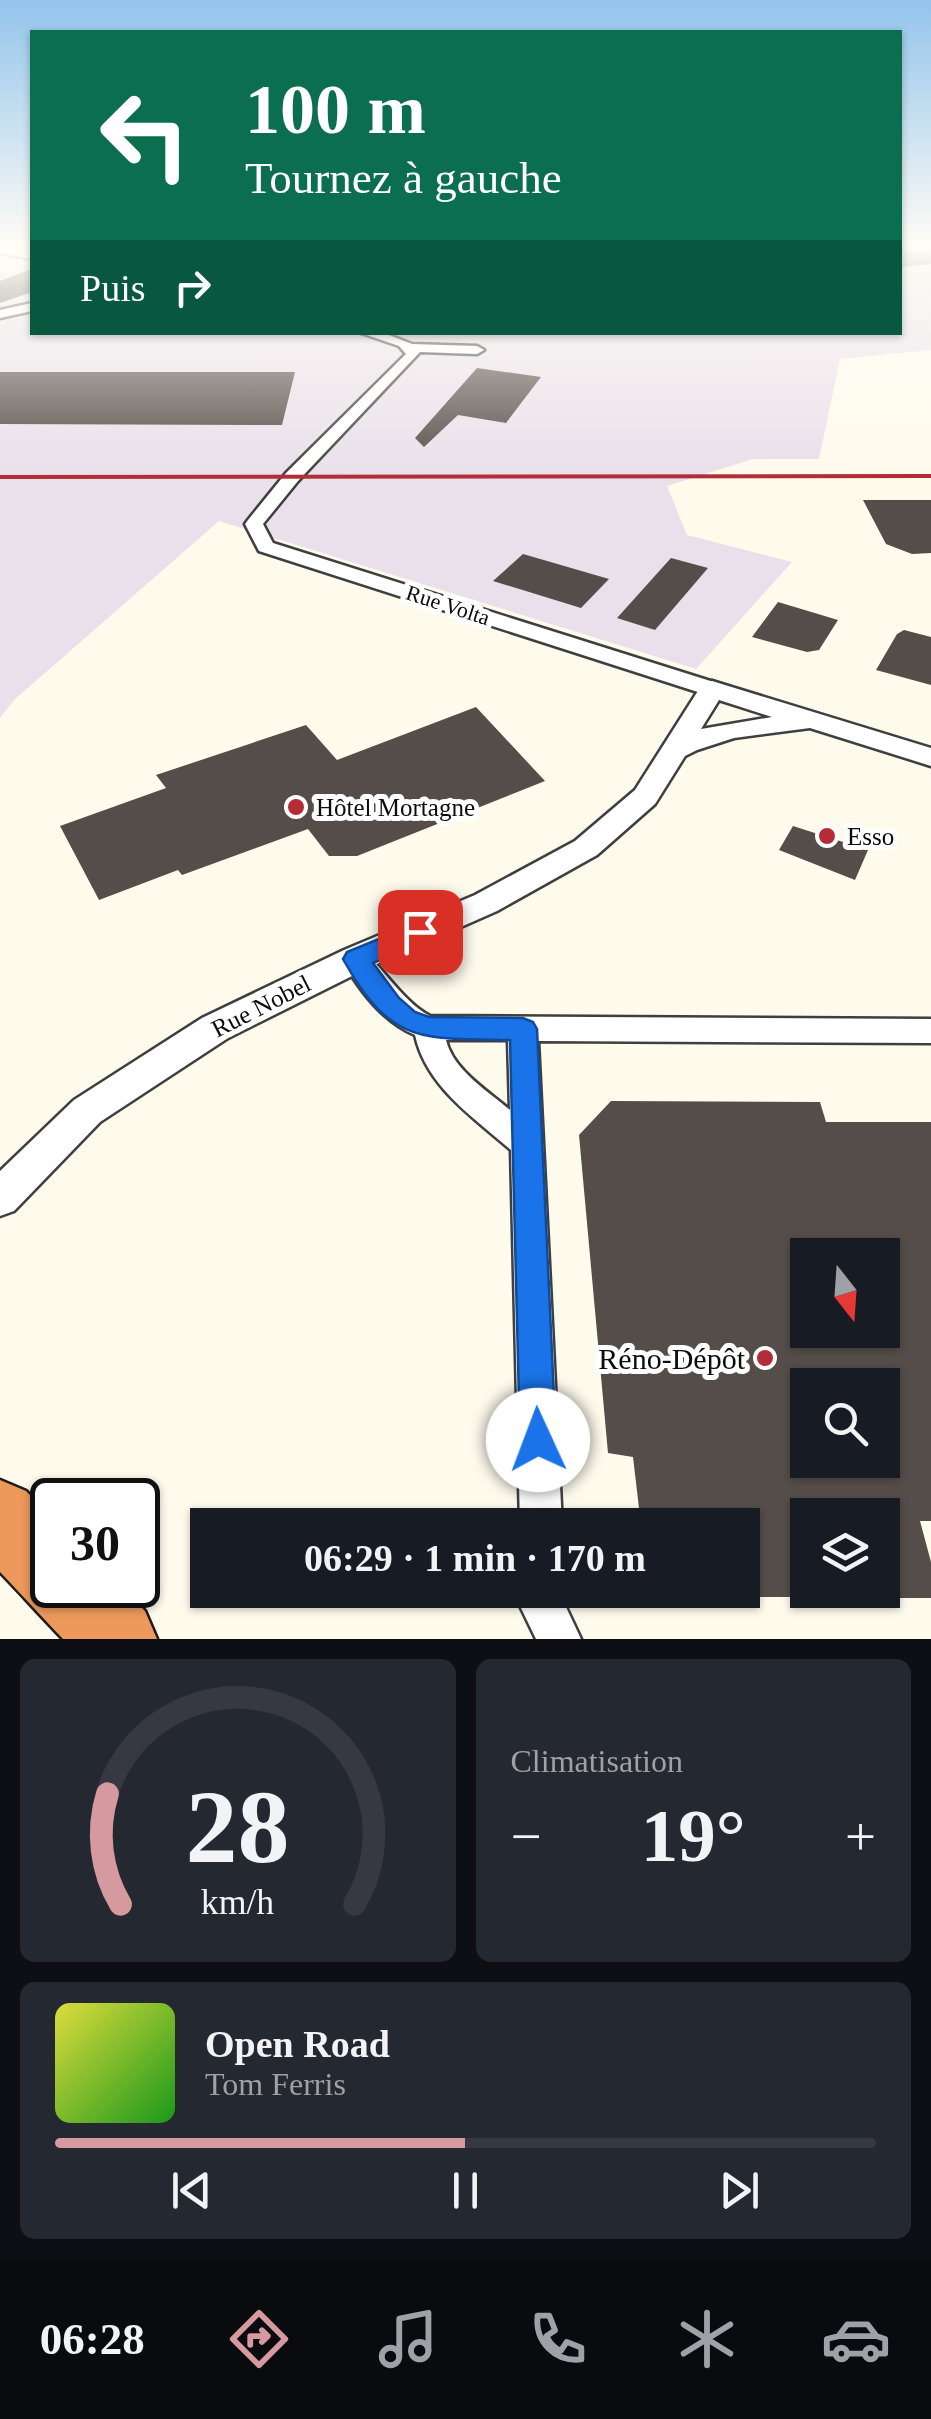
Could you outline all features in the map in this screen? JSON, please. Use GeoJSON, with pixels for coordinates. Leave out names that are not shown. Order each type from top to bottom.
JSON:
{"type":"FeatureCollection","features":[{"type":"Feature","properties":{"kind":"highway"},"geometry":{"type":"LineString","coordinates":[[0,1516],[30,1548]]}},
{"type":"Feature","properties":{"kind":"highway"},"geometry":{"type":"LineString","coordinates":[[87,1608],[117,1639]]}},
{"type":"Feature","properties":{"kind":"street"},"geometry":{"type":"LineString","coordinates":[[373,335],[411,348],[477,350]]}},
{"type":"Feature","properties":{"kind":"street","name":"Rue Volta"},"geometry":{"type":"LineString","coordinates":[[411,348],[410,360],[292,477],[254,524],[266,547],[931,757]]}},
{"type":"Feature","properties":{"kind":"street","name":"Rue Nobel"},"geometry":{"type":"LineString","coordinates":[[0,1198],[87,1111],[244,1010],[486,903],[586,848],[644,797],[712,689]]}},
{"type":"Feature","properties":{"kind":"street"},"geometry":{"type":"LineString","coordinates":[[672,752],[694,739],[728,730],[826,723]]}},
{"type":"Feature","properties":{"kind":"street"},"geometry":{"type":"LineString","coordinates":[[356,959],[390,1006],[406,1020],[428,1028],[931,1031]]}},
{"type":"Feature","properties":{"kind":"street"},"geometry":{"type":"LineString","coordinates":[[428,1028],[434,1058],[525,1142]]}},
{"type":"Feature","properties":{"kind":"street"},"geometry":{"type":"LineString","coordinates":[[523,1029],[540,1508]]}},
{"type":"Feature","properties":{"kind":"street"},"geometry":{"type":"LineString","coordinates":[[543,1608],[559,1639]]}},
{"type":"Feature","properties":{"kind":"shaded area"},"geometry":{"type":"Polygon","coordinates":[[[0,322],[30,322],[30,335],[902,335],[902,322],[931,322],[931,350],[840,359],[819,459],[753,459],[667,486],[687,535],[792,562],[696,669],[219,521],[14,700],[0,718],[0,322]]]}},
{"type":"Feature","properties":{"kind":"building"},"geometry":{"type":"Polygon","coordinates":[[[477,368],[541,377],[506,423],[458,415],[424,447],[415,438],[477,368]]]}},
{"type":"Feature","properties":{"kind":"building"},"geometry":{"type":"Polygon","coordinates":[[[0,372],[295,372],[282,425],[0,424],[0,372]]]}},
{"type":"Feature","properties":{"kind":"building"},"geometry":{"type":"Polygon","coordinates":[[[863,500],[931,500],[931,553],[912,554],[886,544],[863,500]]]}},
{"type":"Feature","properties":{"kind":"building"},"geometry":{"type":"Polygon","coordinates":[[[523,554],[609,579],[581,608],[493,581],[523,554]]]}},
{"type":"Feature","properties":{"kind":"building"},"geometry":{"type":"Polygon","coordinates":[[[671,558],[708,568],[655,630],[617,618],[671,558]]]}},
{"type":"Feature","properties":{"kind":"building"},"geometry":{"type":"Polygon","coordinates":[[[778,602],[838,620],[819,650],[807,652],[752,637],[778,602]]]}},
{"type":"Feature","properties":{"kind":"building"},"geometry":{"type":"Polygon","coordinates":[[[904,630],[931,637],[931,685],[876,670],[897,634],[904,630]]]}},
{"type":"Feature","properties":{"kind":"building","name":"Hôtel Mortagne"},"geometry":{"type":"Polygon","coordinates":[[[476,707],[545,781],[357,856],[329,856],[308,829],[182,875],[178,870],[99,900],[60,826],[166,788],[156,775],[306,725],[337,760],[476,707]]]}},
{"type":"Feature","properties":{"kind":"building"},"geometry":{"type":"Polygon","coordinates":[[[793,826],[868,850],[855,880],[779,850],[793,826]]]}},
{"type":"Feature","properties":{"kind":"building","name":"Réno-Dépôt"},"geometry":{"type":"Polygon","coordinates":[[[611,1101],[820,1102],[826,1122],[931,1122],[931,1521],[920,1521],[931,1562],[931,1598],[900,1598],[900,1498],[790,1498],[790,1597],[760,1597],[760,1508],[639,1508],[633,1457],[608,1453],[579,1135],[611,1101]]]}},
{"type":"Feature","properties":{"kind":"railway"},"geometry":{"type":"LineString","coordinates":[[0,477],[931,476]]}},
{"type":"Feature","properties":{"kind":"place","name":"Hôtel Mortagne"},"geometry":{"type":"Point","coordinates":[296,807]}},
{"type":"Feature","properties":{"kind":"place","name":"Esso"},"geometry":{"type":"Point","coordinates":[827,836]}},
{"type":"Feature","properties":{"kind":"place","name":"Réno-Dépôt"},"geometry":{"type":"Point","coordinates":[765,1358]}},
{"type":"Feature","properties":{"kind":"route"},"geometry":{"type":"LineString","coordinates":[[420,932],[356,959],[390,1006],[406,1020],[428,1028],[523,1029],[538,1440]]}}]}
